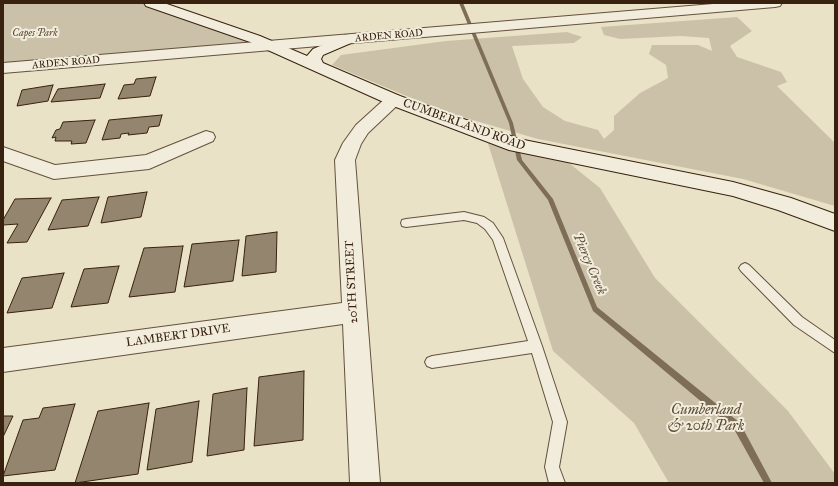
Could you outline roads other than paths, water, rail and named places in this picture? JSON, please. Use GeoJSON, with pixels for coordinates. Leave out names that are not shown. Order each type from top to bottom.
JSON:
{"type":"FeatureCollection","features":[{"type":"Feature","properties":{"kind":"street","name":"CUMBERLAND ROAD"},"geometry":{"type":"LineString","coordinates":[[151,3],[225,28],[394,100],[516,145],[733,189],[784,204],[835,223]]}},
{"type":"Feature","properties":{"kind":"street","name":"ARDEN ROAD"},"geometry":{"type":"LineString","coordinates":[[3,68],[346,40],[685,7],[774,3]]}},
{"type":"Feature","properties":{"kind":"street"},"geometry":{"type":"LineString","coordinates":[[316,66],[313,59],[318,52],[346,40]]}},
{"type":"Feature","properties":{"kind":"street","name":"20TH STREET"},"geometry":{"type":"LineString","coordinates":[[366,483],[354,312],[346,160],[352,143],[362,129],[394,100]]}},
{"type":"Feature","properties":{"kind":"street"},"geometry":{"type":"LineString","coordinates":[[3,154],[54,172],[148,162],[206,137]]}},
{"type":"Feature","properties":{"kind":"street","name":"LAMBERT DRIVE"},"geometry":{"type":"LineString","coordinates":[[3,360],[354,312]]}},
{"type":"Feature","properties":{"kind":"lane"},"geometry":{"type":"LineString","coordinates":[[406,223],[464,216],[480,220],[489,226],[498,238],[536,346],[560,422],[552,467],[557,483]]}},
{"type":"Feature","properties":{"kind":"lane"},"geometry":{"type":"LineString","coordinates":[[745,268],[798,321],[835,347]]}},
{"type":"Feature","properties":{"kind":"lane"},"geometry":{"type":"LineString","coordinates":[[432,362],[536,346]]}},
{"type":"Feature","properties":{"kind":"waterway","name":"Piercy Creek"},"geometry":{"type":"LineString","coordinates":[[461,3],[511,123],[520,160],[550,199],[595,309],[737,426],[768,483]]}},
{"type":"Feature","properties":{"kind":"park label","name":"Capes Park"},"geometry":{"type":"Point","coordinates":[35,34]}},
{"type":"Feature","properties":{"kind":"park label","name":"Cumberland & 20th Park"},"geometry":{"type":"Point","coordinates":[706,420]}}]}
